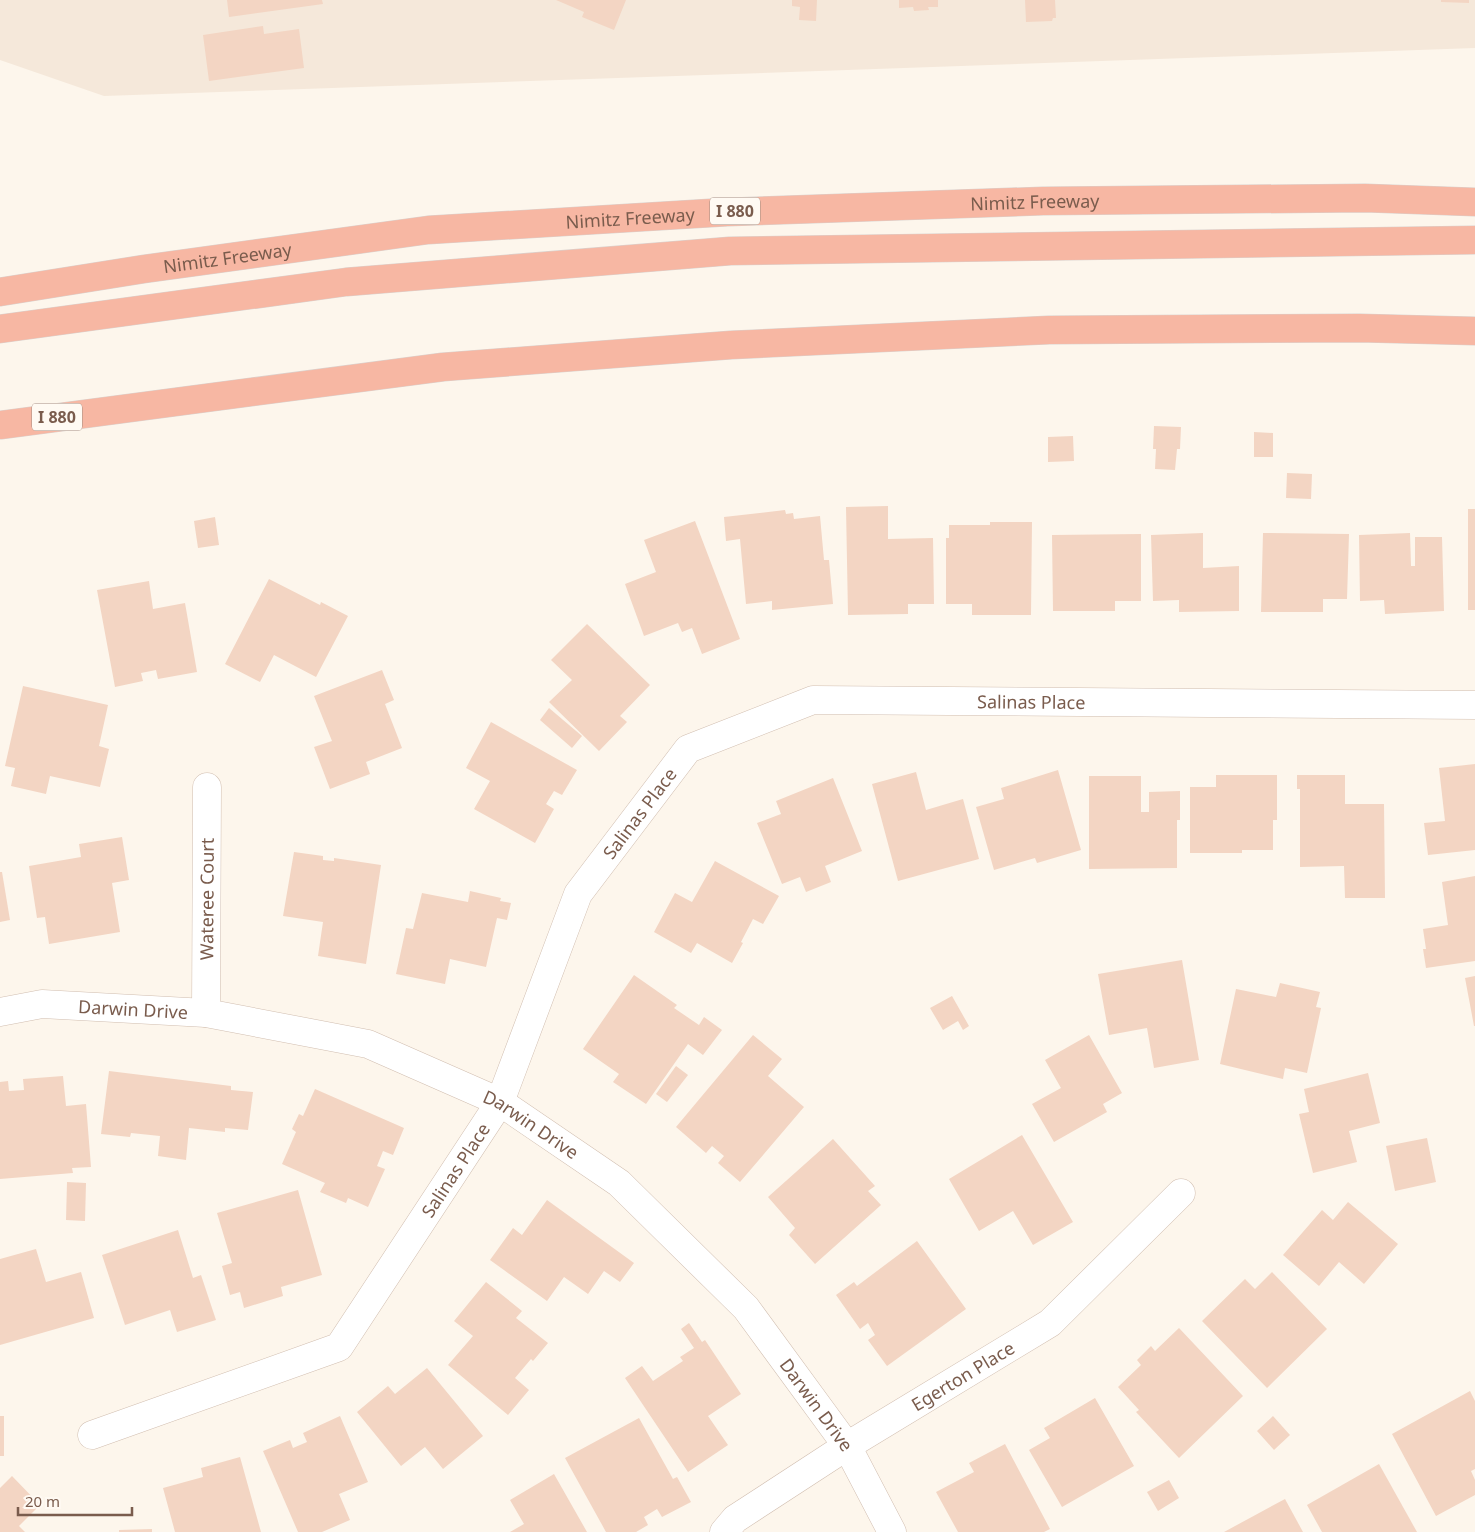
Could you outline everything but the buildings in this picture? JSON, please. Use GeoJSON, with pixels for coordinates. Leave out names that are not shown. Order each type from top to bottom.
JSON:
{"type":"FeatureCollection","features":[{"type":"Feature","properties":{"kind":"highway","name":"Nimitz Freeway"},"geometry":{"type":"LineString","coordinates":[[0,292],[144,269],[428,230],[727,212],[1043,201],[1365,198],[1475,202]]}},
{"type":"Feature","properties":{"kind":"highway"},"geometry":{"type":"LineString","coordinates":[[0,329],[346,282],[730,251],[1475,240]]}},
{"type":"Feature","properties":{"kind":"highway","name":"I 880"},"geometry":{"type":"LineString","coordinates":[[0,425],[443,367],[731,345],[1050,330],[1359,328],[1475,331]]}},
{"type":"Feature","properties":{"kind":"street","name":"Salinas Place"},"geometry":{"type":"LineString","coordinates":[[92,1435],[339,1347],[500,1102],[578,894],[688,749],[813,700],[1475,705]]}},
{"type":"Feature","properties":{"kind":"street","name":"Wateree Court"},"geometry":{"type":"LineString","coordinates":[[206,1013],[208,787]]}},
{"type":"Feature","properties":{"kind":"street","name":"Darwin Drive"},"geometry":{"type":"LineString","coordinates":[[0,1012],[42,1004],[206,1013],[368,1044],[500,1102],[620,1184],[746,1308],[847,1446],[892,1532]]}},
{"type":"Feature","properties":{"kind":"street","name":"Egerton Place"},"geometry":{"type":"LineString","coordinates":[[724,1532],[735,1519],[847,1446],[1050,1323],[1181,1193]]}},
{"type":"Feature","properties":{"kind":"shaded area"},"geometry":{"type":"Polygon","coordinates":[[[0,0],[1475,0],[1475,48],[104,96],[0,60],[0,0]]]}}]}
